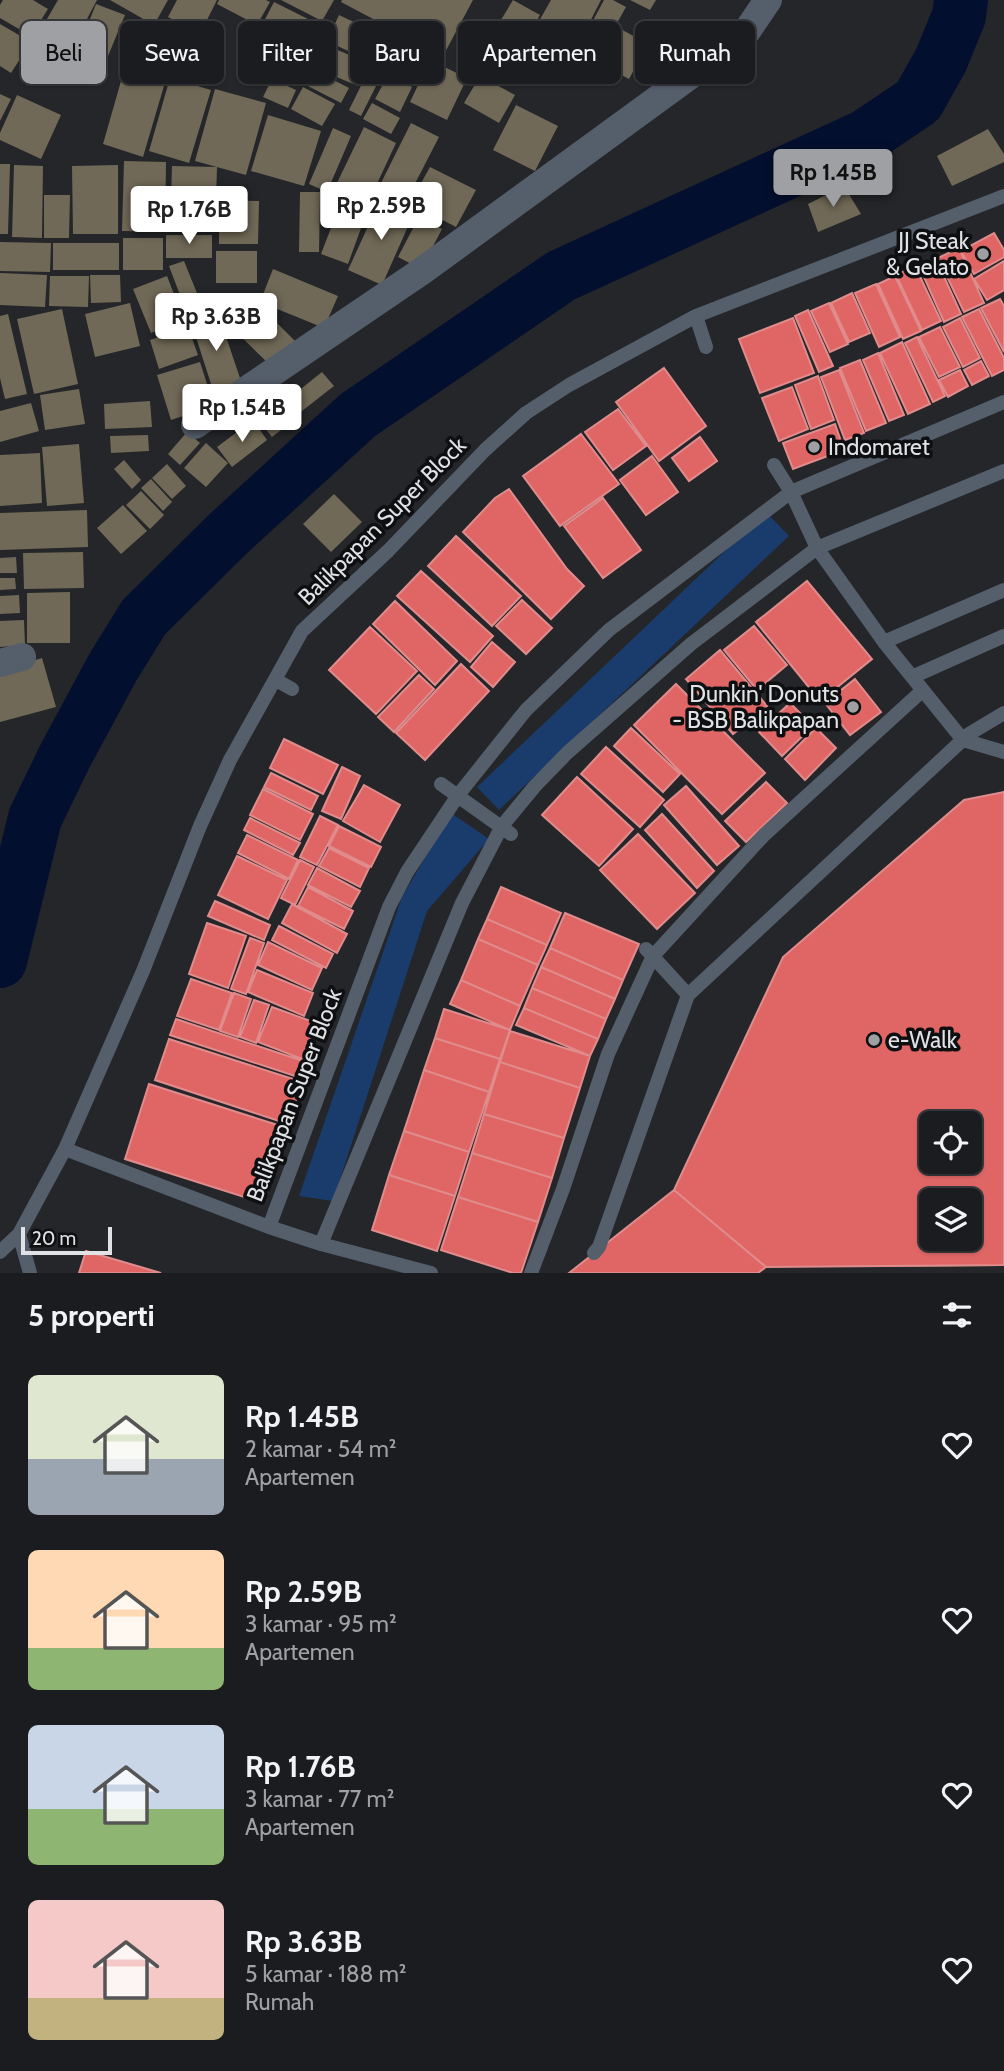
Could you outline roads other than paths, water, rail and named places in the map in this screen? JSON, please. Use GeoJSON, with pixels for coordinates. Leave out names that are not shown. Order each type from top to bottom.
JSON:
{"type":"FeatureCollection","features":[{"type":"Feature","properties":{"kind":"street"},"geometry":{"type":"LineString","coordinates":[[195,425],[422,271],[729,47],[747,31],[768,0]]}},
{"type":"Feature","properties":{"kind":"lane","name":"Balikpapan Super Block"},"geometry":{"type":"LineString","coordinates":[[0,1252],[19,1234],[65,1149],[143,971],[200,826],[230,760],[302,631],[388,551],[485,450],[526,413],[612,360],[696,316],[1004,196]]}},
{"type":"Feature","properties":{"kind":"lane"},"geometry":{"type":"LineString","coordinates":[[696,316],[706,348]]}},
{"type":"Feature","properties":{"kind":"lane","name":"Balikpapan Super Block"},"geometry":{"type":"LineString","coordinates":[[269,1227],[389,907],[407,872],[458,794],[526,710],[609,630],[791,492],[1004,402]]}},
{"type":"Feature","properties":{"kind":"lane"},"geometry":{"type":"LineString","coordinates":[[774,464],[791,492],[817,548],[884,642],[963,740],[1004,752]]}},
{"type":"Feature","properties":{"kind":"lane"},"geometry":{"type":"LineString","coordinates":[[321,1244],[461,903],[535,786],[567,753],[691,644],[817,548],[1004,471]]}},
{"type":"Feature","properties":{"kind":"lane"},"geometry":{"type":"LineString","coordinates":[[884,642],[1004,590]]}},
{"type":"Feature","properties":{"kind":"lane"},"geometry":{"type":"LineString","coordinates":[[912,677],[1004,636]]}},
{"type":"Feature","properties":{"kind":"lane"},"geometry":{"type":"LineString","coordinates":[[276,680],[292,689]]}},
{"type":"Feature","properties":{"kind":"lane"},"geometry":{"type":"LineString","coordinates":[[531,1273],[563,1189],[608,1054],[650,953],[764,835],[923,690]]}},
{"type":"Feature","properties":{"kind":"lane"},"geometry":{"type":"LineString","coordinates":[[594,1253],[599,1247],[688,995],[963,740],[1004,713]]}},
{"type":"Feature","properties":{"kind":"lane"},"geometry":{"type":"LineString","coordinates":[[441,784],[507,830]]}},
{"type":"Feature","properties":{"kind":"lane"},"geometry":{"type":"LineString","coordinates":[[650,953],[688,995]]}},
{"type":"Feature","properties":{"kind":"lane","name":"Balikpapan Super Block"},"geometry":{"type":"LineString","coordinates":[[65,1149],[269,1227],[321,1244],[431,1273]]}},
{"type":"Feature","properties":{"kind":"lane"},"geometry":{"type":"LineString","coordinates":[[19,1234],[30,1273]]}},
{"type":"Feature","properties":{"kind":"waterway"},"geometry":{"type":"LineString","coordinates":[[0,961],[35,818],[113,667],[144,617],[229,533],[358,415],[561,276],[866,136],[918,101],[941,60],[959,16],[961,0]]}},
{"type":"Feature","properties":{"kind":"place","name":"JJ Steak & Gelato"},"geometry":{"type":"Point","coordinates":[983,254]}},
{"type":"Feature","properties":{"kind":"place","name":"Indomaret"},"geometry":{"type":"Point","coordinates":[814,447]}},
{"type":"Feature","properties":{"kind":"place","name":"Dunkin' Donuts - BSB Balikpapan"},"geometry":{"type":"Point","coordinates":[853,707]}},
{"type":"Feature","properties":{"kind":"place","name":"e-Walk"},"geometry":{"type":"Point","coordinates":[874,1040]}}]}
